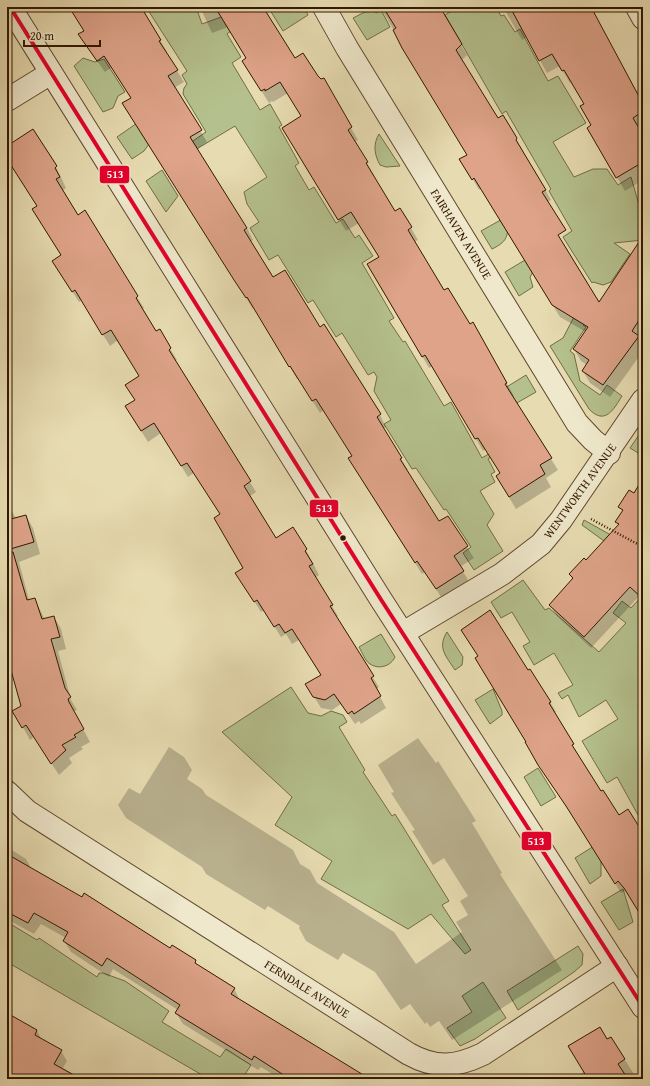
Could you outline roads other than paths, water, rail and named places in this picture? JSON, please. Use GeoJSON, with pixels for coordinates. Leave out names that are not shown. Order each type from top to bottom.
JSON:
{"type":"FeatureCollection","features":[{"type":"Feature","properties":{"kind":"street"},"geometry":{"type":"LineString","coordinates":[[10,7],[403,633],[643,1006]]}},
{"type":"Feature","properties":{"kind":"street","name":"FAIRHAVEN AVENUE"},"geometry":{"type":"LineString","coordinates":[[324,7],[347,48],[577,423],[593,440],[609,453]]}},
{"type":"Feature","properties":{"kind":"street"},"geometry":{"type":"LineString","coordinates":[[637,7],[643,18]]}},
{"type":"Feature","properties":{"kind":"street"},"geometry":{"type":"LineString","coordinates":[[7,100],[51,73]]}},
{"type":"Feature","properties":{"kind":"street","name":"WENTWORTH AVENUE"},"geometry":{"type":"LineString","coordinates":[[403,633],[502,574],[529,555],[553,532],[569,507],[609,453],[643,400]]}},
{"type":"Feature","properties":{"kind":"street","name":"FERNDALE AVENUE"},"geometry":{"type":"LineString","coordinates":[[7,792],[27,811],[409,1054],[429,1063],[454,1065],[467,1062],[483,1054],[617,966]]}}]}
